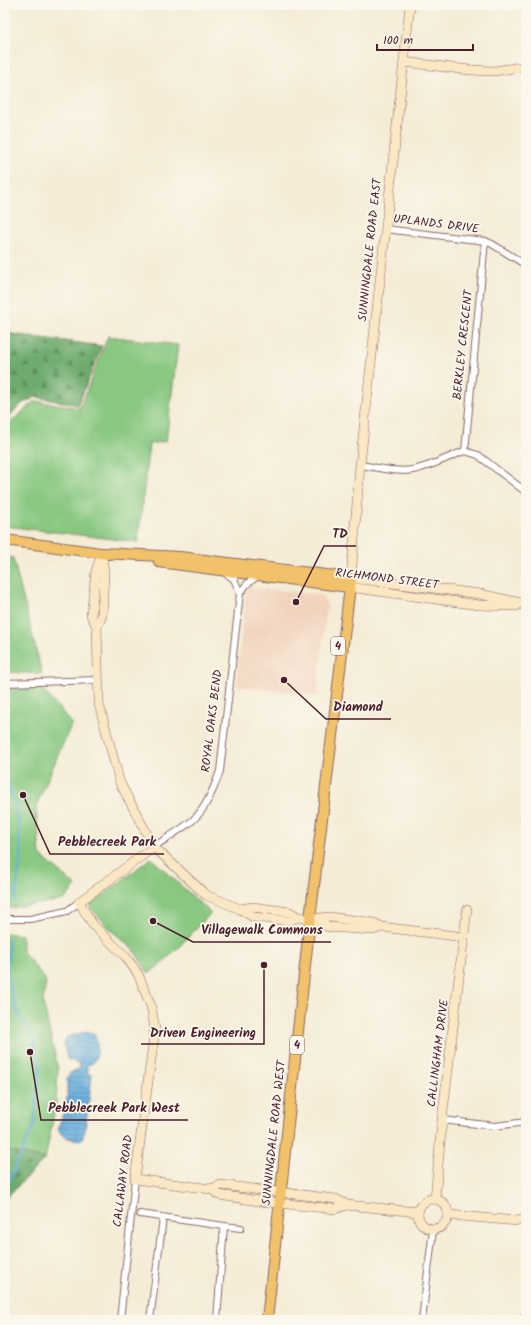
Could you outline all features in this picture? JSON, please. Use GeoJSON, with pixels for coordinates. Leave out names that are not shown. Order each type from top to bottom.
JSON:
{"type":"FeatureCollection","features":[{"type":"Feature","properties":{"kind":"main road","name":"RICHMOND STREET"},"geometry":{"type":"LineString","coordinates":[[5,540],[259,576],[347,582]]}},
{"type":"Feature","properties":{"kind":"main road","name":"RICHMOND STREET"},"geometry":{"type":"LineString","coordinates":[[102,553],[180,557],[347,582]]}},
{"type":"Feature","properties":{"kind":"main road","name":"SUNNINGDALE ROAD WEST"},"geometry":{"type":"LineString","coordinates":[[267,1320],[310,919],[327,782],[332,705],[347,582]]}},
{"type":"Feature","properties":{"kind":"street","name":"SUNNINGDALE ROAD EAST"},"geometry":{"type":"LineString","coordinates":[[347,582],[410,5]]}},
{"type":"Feature","properties":{"kind":"street"},"geometry":{"type":"LineString","coordinates":[[404,62],[469,70],[495,71],[526,66]]}},
{"type":"Feature","properties":{"kind":"street","name":"UPLANDS DRIVE"},"geometry":{"type":"LineString","coordinates":[[385,229],[485,241],[526,265]]}},
{"type":"Feature","properties":{"kind":"street","name":"BERKLEY CRESCENT"},"geometry":{"type":"LineString","coordinates":[[465,451],[485,241]]}},
{"type":"Feature","properties":{"kind":"street"},"geometry":{"type":"LineString","coordinates":[[360,465],[411,470],[430,466],[465,451],[478,455],[526,492]]}},
{"type":"Feature","properties":{"kind":"street"},"geometry":{"type":"LineString","coordinates":[[102,553],[104,572],[102,616],[97,626],[99,704],[120,783],[154,847],[206,895],[240,909],[253,907],[290,912],[298,917],[310,919],[328,927],[373,930],[382,927],[464,937]]}},
{"type":"Feature","properties":{"kind":"street"},"geometry":{"type":"LineString","coordinates":[[221,571],[234,579],[240,593],[247,584],[259,576]]}},
{"type":"Feature","properties":{"kind":"street","name":"RICHMOND STREET"},"geometry":{"type":"LineString","coordinates":[[347,582],[480,594],[526,604]]}},
{"type":"Feature","properties":{"kind":"street","name":"RICHMOND STREET"},"geometry":{"type":"LineString","coordinates":[[347,582],[478,605],[526,607]]}},
{"type":"Feature","properties":{"kind":"street","name":"ROYAL OAKS BEND"},"geometry":{"type":"LineString","coordinates":[[5,919],[30,919],[67,911],[194,819],[203,807],[216,784],[220,770],[240,593]]}},
{"type":"Feature","properties":{"kind":"street"},"geometry":{"type":"LineString","coordinates":[[5,683],[99,680]]}},
{"type":"Feature","properties":{"kind":"street","name":"CALLAWAY ROAD"},"geometry":{"type":"LineString","coordinates":[[79,902],[93,924],[126,957],[138,974],[151,1006],[155,1029],[135,1179],[120,1320]]}},
{"type":"Feature","properties":{"kind":"street","name":"CALLINGHAM DRIVE"},"geometry":{"type":"LineString","coordinates":[[435,1199],[442,1120],[467,910]]}},
{"type":"Feature","properties":{"kind":"street"},"geometry":{"type":"LineString","coordinates":[[442,1120],[495,1126],[526,1122]]}},
{"type":"Feature","properties":{"kind":"street"},"geometry":{"type":"LineString","coordinates":[[135,1179],[211,1189],[220,1195],[280,1204],[335,1209],[347,1205]]}},
{"type":"Feature","properties":{"kind":"street"},"geometry":{"type":"LineString","coordinates":[[211,1189],[221,1185],[336,1199],[347,1205],[418,1212]]}},
{"type":"Feature","properties":{"kind":"street"},"geometry":{"type":"LineString","coordinates":[[435,1199],[445,1204],[449,1215],[444,1226],[433,1230],[423,1226],[418,1217],[418,1212],[424,1202],[435,1199]]}},
{"type":"Feature","properties":{"kind":"street"},"geometry":{"type":"LineString","coordinates":[[140,1214],[241,1228]]}},
{"type":"Feature","properties":{"kind":"street"},"geometry":{"type":"LineString","coordinates":[[449,1215],[517,1221],[526,1219]]}},
{"type":"Feature","properties":{"kind":"street"},"geometry":{"type":"LineString","coordinates":[[150,1320],[163,1218]]}},
{"type":"Feature","properties":{"kind":"street"},"geometry":{"type":"LineString","coordinates":[[217,1320],[224,1226]]}},
{"type":"Feature","properties":{"kind":"street"},"geometry":{"type":"LineString","coordinates":[[422,1320],[433,1230]]}},
{"type":"Feature","properties":{"kind":"street"},"geometry":{"type":"LineString","coordinates":[[521,1320],[524,1316],[526,1316]]}},
{"type":"Feature","properties":{"kind":"shaded area"},"geometry":{"type":"Polygon","coordinates":[[[246,587],[322,595],[327,605],[317,696],[236,686],[246,587]]]}},
{"type":"Feature","properties":{"kind":"green space"},"geometry":{"type":"Polygon","coordinates":[[[5,333],[102,346],[78,405],[36,397],[23,403],[5,420],[5,333]]]}},
{"type":"Feature","properties":{"kind":"green space"},"geometry":{"type":"Polygon","coordinates":[[[108,336],[178,345],[166,441],[149,444],[138,542],[5,526],[5,427],[35,401],[80,408],[108,336]]]}},
{"type":"Feature","properties":{"kind":"green space"},"geometry":{"type":"Polygon","coordinates":[[[5,556],[13,558],[42,674],[5,672],[5,556]]]}},
{"type":"Feature","properties":{"kind":"green space"},"geometry":{"type":"Polygon","coordinates":[[[5,688],[42,689],[72,723],[36,806],[40,855],[76,886],[64,900],[5,909],[5,688]]]}},
{"type":"Feature","properties":{"kind":"green space"},"geometry":{"type":"Polygon","coordinates":[[[151,858],[211,913],[173,953],[149,974],[133,949],[111,930],[89,906],[151,858]]]}},
{"type":"Feature","properties":{"kind":"green space"},"geometry":{"type":"Polygon","coordinates":[[[5,933],[22,935],[22,950],[46,981],[43,1002],[58,1069],[56,1104],[45,1159],[5,1150],[5,933]]]}},
{"type":"Feature","properties":{"kind":"green space"},"geometry":{"type":"Polygon","coordinates":[[[5,1150],[45,1159],[5,1199],[5,1150]]]}},
{"type":"Feature","properties":{"kind":"water"},"geometry":{"type":"Polygon","coordinates":[[[85,1032],[94,1033],[98,1048],[93,1063],[87,1065],[87,1072],[92,1076],[85,1130],[81,1140],[70,1139],[64,1136],[58,1128],[67,1097],[67,1078],[70,1073],[80,1068],[79,1064],[67,1059],[64,1044],[66,1037],[85,1032]]]}},
{"type":"Feature","properties":{"kind":"waterway"},"geometry":{"type":"LineString","coordinates":[[5,704],[7,726],[5,728]]}},
{"type":"Feature","properties":{"kind":"waterway"},"geometry":{"type":"LineString","coordinates":[[5,773],[16,808],[21,853],[15,901]]}},
{"type":"Feature","properties":{"kind":"waterway"},"geometry":{"type":"LineString","coordinates":[[5,1190],[34,1125],[40,1067],[33,1038],[15,1007],[7,974],[9,939]]}},
{"type":"Feature","properties":{"kind":"place","name":"TD"},"geometry":{"type":"Point","coordinates":[296,602]}},
{"type":"Feature","properties":{"kind":"place","name":"Diamond"},"geometry":{"type":"Point","coordinates":[284,680]}},
{"type":"Feature","properties":{"kind":"place","name":"Pebblecreek Park"},"geometry":{"type":"Point","coordinates":[23,795]}},
{"type":"Feature","properties":{"kind":"place","name":"Villagewalk Commons"},"geometry":{"type":"Point","coordinates":[153,921]}},
{"type":"Feature","properties":{"kind":"place","name":"Driven Engineering"},"geometry":{"type":"Point","coordinates":[264,965]}},
{"type":"Feature","properties":{"kind":"place","name":"Pebblecreek Park West"},"geometry":{"type":"Point","coordinates":[30,1052]}}]}
